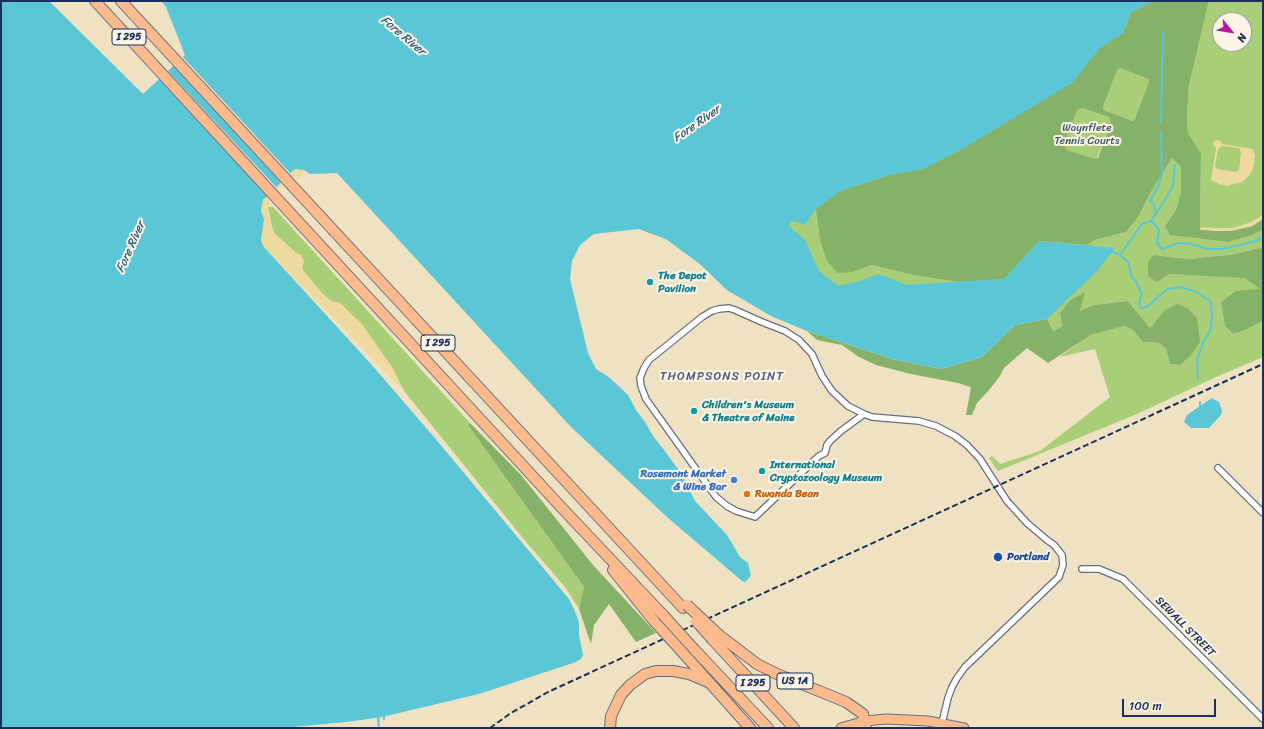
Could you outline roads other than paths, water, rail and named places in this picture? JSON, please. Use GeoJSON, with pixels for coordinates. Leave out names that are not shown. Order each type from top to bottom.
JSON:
{"type":"FeatureCollection","features":[{"type":"Feature","properties":{"kind":"highway","name":"I 295"},"geometry":{"type":"LineString","coordinates":[[95,1],[561,507],[768,728]]}},
{"type":"Feature","properties":{"kind":"highway","name":"I 295"},"geometry":{"type":"LineString","coordinates":[[121,1],[646,569]]}},
{"type":"Feature","properties":{"kind":"highway"},"geometry":{"type":"LineString","coordinates":[[561,507],[654,621],[750,728]]}},
{"type":"Feature","properties":{"kind":"highway","name":"US 1A"},"geometry":{"type":"LineString","coordinates":[[646,569],[716,637],[757,664],[777,674],[846,702],[863,714],[865,725]]}},
{"type":"Feature","properties":{"kind":"highway","name":"I 295"},"geometry":{"type":"LineString","coordinates":[[716,637],[794,728]]}},
{"type":"Feature","properties":{"kind":"highway"},"geometry":{"type":"LineString","coordinates":[[610,728],[611,716],[621,695],[630,685],[646,674],[656,671],[673,671],[689,674],[710,683]]}},
{"type":"Feature","properties":{"kind":"main road"},"geometry":{"type":"LineString","coordinates":[[841,728],[865,725],[886,719],[928,721],[942,726],[964,728]]}},
{"type":"Feature","properties":{"kind":"street"},"geometry":{"type":"LineString","coordinates":[[864,414],[830,441],[827,445],[825,453],[819,456],[755,517],[736,511],[716,497],[646,399],[641,386],[640,378],[649,360],[707,314],[719,309],[729,308],[735,310],[785,331],[799,340],[812,354],[822,376],[832,391],[848,406],[872,417],[919,421],[936,426],[955,436],[967,445],[980,459],[1007,502],[1027,523],[1043,537],[1054,544],[1062,555],[1063,565],[1059,577],[965,667],[957,678],[948,698],[942,726]]}},
{"type":"Feature","properties":{"kind":"street"},"geometry":{"type":"LineString","coordinates":[[1218,468],[1263,513]]}},
{"type":"Feature","properties":{"kind":"street","name":"SEWALL STREET"},"geometry":{"type":"LineString","coordinates":[[1082,569],[1099,569],[1123,579],[1263,719]]}},
{"type":"Feature","properties":{"kind":"water","name":"Fore River"},"geometry":{"type":"Polygon","coordinates":[[[1,1],[49,1],[143,94],[185,55],[166,7],[161,1],[1154,1],[1131,12],[1123,33],[1100,48],[1072,83],[962,149],[923,169],[889,175],[840,191],[816,209],[805,225],[794,221],[791,222],[789,226],[805,240],[819,271],[838,286],[857,282],[879,274],[907,285],[1004,279],[1039,241],[1115,248],[1096,272],[1047,319],[1015,325],[982,357],[941,369],[892,359],[807,331],[771,316],[727,290],[700,264],[666,239],[639,229],[594,234],[580,245],[572,261],[570,279],[588,353],[596,369],[610,378],[628,395],[653,436],[681,473],[695,501],[727,535],[740,557],[748,563],[751,576],[745,582],[667,517],[571,427],[337,173],[310,174],[304,170],[295,169],[263,200],[261,211],[264,219],[261,240],[263,246],[371,364],[569,599],[579,622],[579,635],[583,655],[581,659],[576,662],[479,694],[382,717],[346,722],[282,728],[1,728],[1,1]]]}},
{"type":"Feature","properties":{"kind":"water"},"geometry":{"type":"Polygon","coordinates":[[[1212,398],[1219,402],[1222,410],[1221,415],[1209,428],[1191,428],[1184,422],[1187,415],[1212,398]]]}},
{"type":"Feature","properties":{"kind":"waterway"},"geometry":{"type":"LineString","coordinates":[[1161,122],[1163,31]]}},
{"type":"Feature","properties":{"kind":"waterway"},"geometry":{"type":"LineString","coordinates":[[1156,214],[1154,205],[1150,201],[1158,187],[1162,174],[1161,131]]}},
{"type":"Feature","properties":{"kind":"waterway"},"geometry":{"type":"LineString","coordinates":[[1151,221],[1173,185],[1175,165]]}},
{"type":"Feature","properties":{"kind":"waterway"},"geometry":{"type":"LineString","coordinates":[[1120,255],[1142,224],[1151,221],[1159,229],[1157,243],[1162,249],[1179,243],[1191,244],[1207,249],[1222,249],[1263,238]]}},
{"type":"Feature","properties":{"kind":"waterway"},"geometry":{"type":"LineString","coordinates":[[1110,251],[1120,255],[1129,263],[1131,276],[1142,293],[1139,303],[1141,308],[1147,307],[1167,289],[1180,287],[1197,292],[1211,302],[1212,318],[1210,331],[1203,343],[1197,360],[1198,379]]}},
{"type":"Feature","properties":{"kind":"waterway"},"geometry":{"type":"LineString","coordinates":[[378,717],[379,728]]}},
{"type":"Feature","properties":{"kind":"railway"},"geometry":{"type":"LineString","coordinates":[[490,728],[511,713],[548,692],[1263,364]]}},
{"type":"Feature","properties":{"kind":"place","name":"The Depot Pavilion"},"geometry":{"type":"Point","coordinates":[650,282]}},
{"type":"Feature","properties":{"kind":"place","name":"Children's Museum & Theatre of Maine"},"geometry":{"type":"Point","coordinates":[694,411]}},
{"type":"Feature","properties":{"kind":"place","name":"International Cryptozoology Museum"},"geometry":{"type":"Point","coordinates":[762,471]}},
{"type":"Feature","properties":{"kind":"place","name":"Rosemont Market & Wine Bar"},"geometry":{"type":"Point","coordinates":[734,480]}},
{"type":"Feature","properties":{"kind":"place","name":"Rwanda Bean"},"geometry":{"type":"Point","coordinates":[747,494]}},
{"type":"Feature","properties":{"kind":"place","name":"Portland"},"geometry":{"type":"Point","coordinates":[998,557]}},
{"type":"Feature","properties":{"kind":"district","name":"THOMPSONS POINT"},"geometry":{"type":"Point","coordinates":[722,377]}},
{"type":"Feature","properties":{"kind":"park label","name":"Waynflete Tennis Courts"},"geometry":{"type":"Point","coordinates":[1087,134]}}]}
